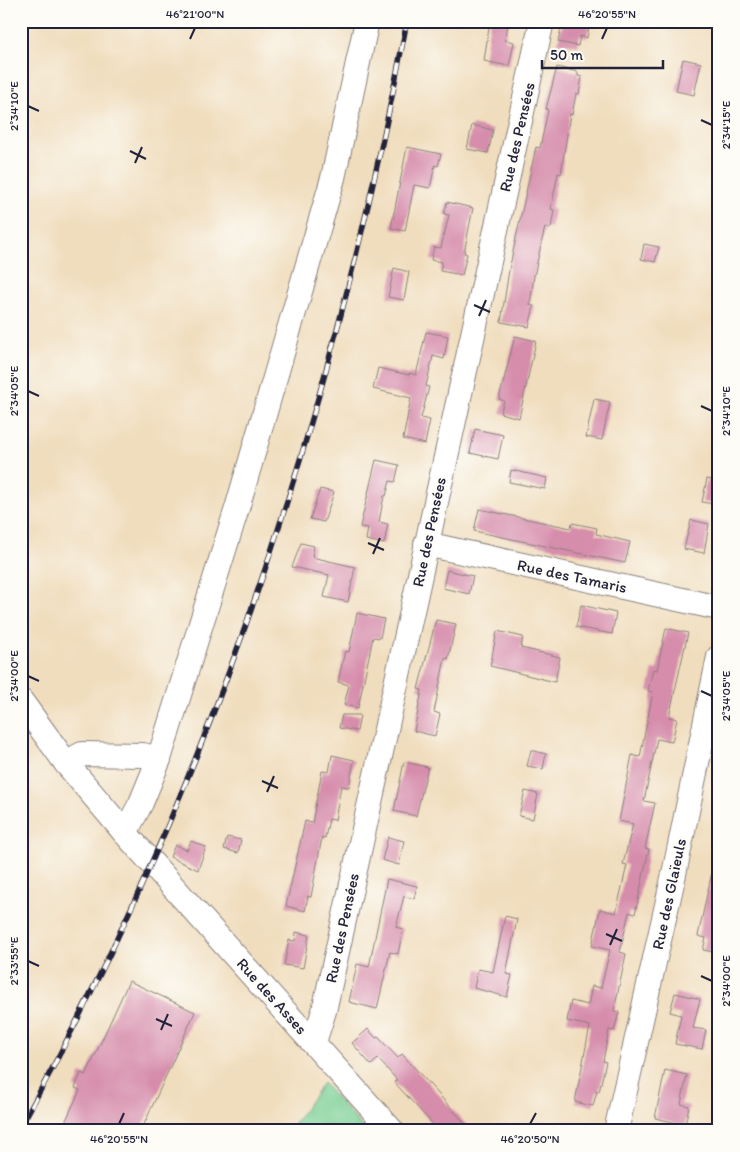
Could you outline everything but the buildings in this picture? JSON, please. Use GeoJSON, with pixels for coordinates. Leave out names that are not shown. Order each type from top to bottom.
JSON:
{"type":"FeatureCollection","features":[{"type":"Feature","properties":{"kind":"street"},"geometry":{"type":"LineString","coordinates":[[126,833],[159,759],[238,505],[330,187],[367,21]]}},
{"type":"Feature","properties":{"kind":"street","name":"Rue des Pensées"},"geometry":{"type":"LineString","coordinates":[[314,1042],[324,1011],[542,21]]}},
{"type":"Feature","properties":{"kind":"street","name":"Rue des Tamaris"},"geometry":{"type":"LineString","coordinates":[[426,544],[719,608]]}},
{"type":"Feature","properties":{"kind":"street","name":"Rue des Glaïeuls"},"geometry":{"type":"LineString","coordinates":[[616,1131],[714,701],[719,656]]}},
{"type":"Feature","properties":{"kind":"street","name":"Rue des Asses"},"geometry":{"type":"LineString","coordinates":[[21,701],[66,764],[151,863],[314,1042],[392,1131]]}},
{"type":"Feature","properties":{"kind":"street"},"geometry":{"type":"LineString","coordinates":[[66,764],[82,754],[143,755],[159,759]]}},
{"type":"Feature","properties":{"kind":"green space"},"geometry":{"type":"Polygon","coordinates":[[[323,1083],[366,1131],[289,1131],[323,1083]]]}},
{"type":"Feature","properties":{"kind":"railway"},"geometry":{"type":"LineString","coordinates":[[21,1126],[89,996],[152,863],[208,727],[258,589],[303,449],[343,308],[377,165],[407,21]]}}]}
